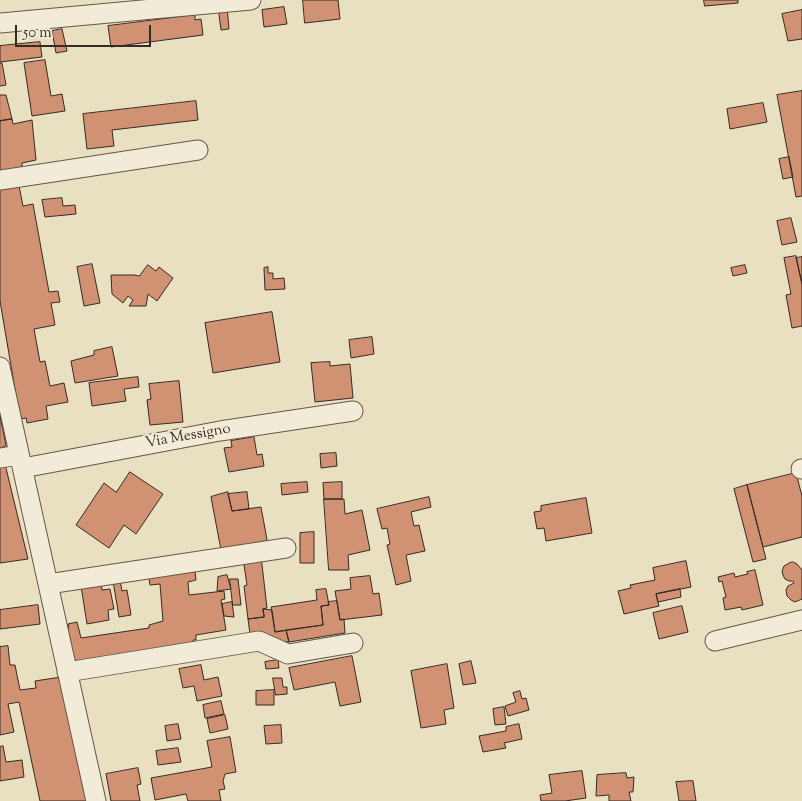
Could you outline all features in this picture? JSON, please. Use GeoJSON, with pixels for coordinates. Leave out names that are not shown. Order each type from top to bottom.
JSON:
{"type":"FeatureCollection","features":[{"type":"Feature","properties":{"kind":"street"},"geometry":{"type":"LineString","coordinates":[[0,23],[251,0]]}},
{"type":"Feature","properties":{"kind":"street"},"geometry":{"type":"LineString","coordinates":[[0,180],[198,150]]}},
{"type":"Feature","properties":{"kind":"street"},"geometry":{"type":"LineString","coordinates":[[0,367],[96,801]]}},
{"type":"Feature","properties":{"kind":"street","name":"Via Messigno"},"geometry":{"type":"LineString","coordinates":[[0,458],[21,461],[353,411]]}},
{"type":"Feature","properties":{"kind":"street"},"geometry":{"type":"LineString","coordinates":[[48,584],[286,548]]}},
{"type":"Feature","properties":{"kind":"street"},"geometry":{"type":"LineString","coordinates":[[715,641],[802,620]]}},
{"type":"Feature","properties":{"kind":"street"},"geometry":{"type":"LineString","coordinates":[[67,672],[259,641],[288,654],[353,643]]}},
{"type":"Feature","properties":{"kind":"building"},"geometry":{"type":"Polygon","coordinates":[[[303,0],[338,0],[340,19],[305,23],[303,0]]]}},
{"type":"Feature","properties":{"kind":"building"},"geometry":{"type":"Polygon","coordinates":[[[704,0],[738,0],[738,3],[705,6],[704,0]]]}},
{"type":"Feature","properties":{"kind":"building"},"geometry":{"type":"Polygon","coordinates":[[[227,6],[229,29],[221,30],[218,7],[227,6]]]}},
{"type":"Feature","properties":{"kind":"building"},"geometry":{"type":"Polygon","coordinates":[[[284,7],[287,24],[264,27],[262,10],[284,7]]]}},
{"type":"Feature","properties":{"kind":"building"},"geometry":{"type":"Polygon","coordinates":[[[802,10],[802,39],[788,41],[782,14],[802,10]]]}},
{"type":"Feature","properties":{"kind":"building"},"geometry":{"type":"Polygon","coordinates":[[[195,15],[195,20],[201,19],[203,35],[111,47],[108,26],[195,15]]]}},
{"type":"Feature","properties":{"kind":"building"},"geometry":{"type":"Polygon","coordinates":[[[62,29],[67,51],[56,53],[52,31],[62,29]]]}},
{"type":"Feature","properties":{"kind":"building"},"geometry":{"type":"Polygon","coordinates":[[[40,42],[42,57],[0,62],[0,46],[40,42]]]}},
{"type":"Feature","properties":{"kind":"building"},"geometry":{"type":"Polygon","coordinates":[[[45,60],[51,96],[62,94],[65,111],[32,116],[24,63],[45,60]]]}},
{"type":"Feature","properties":{"kind":"building"},"geometry":{"type":"Polygon","coordinates":[[[0,63],[2,63],[6,85],[0,86],[0,63]]]}},
{"type":"Feature","properties":{"kind":"building"},"geometry":{"type":"Polygon","coordinates":[[[802,91],[802,196],[796,197],[777,95],[802,91]]]}},
{"type":"Feature","properties":{"kind":"building"},"geometry":{"type":"Polygon","coordinates":[[[0,95],[6,95],[12,119],[0,121],[0,95]]]}},
{"type":"Feature","properties":{"kind":"building"},"geometry":{"type":"Polygon","coordinates":[[[196,101],[198,120],[112,130],[114,146],[87,149],[83,114],[196,101]]]}},
{"type":"Feature","properties":{"kind":"building"},"geometry":{"type":"Polygon","coordinates":[[[763,103],[767,122],[730,129],[727,109],[763,103]]]}},
{"type":"Feature","properties":{"kind":"building"},"geometry":{"type":"Polygon","coordinates":[[[12,119],[13,124],[32,120],[36,160],[22,163],[22,169],[0,171],[0,121],[12,119]]]}},
{"type":"Feature","properties":{"kind":"building"},"geometry":{"type":"Polygon","coordinates":[[[789,157],[793,177],[783,179],[779,159],[789,157]]]}},
{"type":"Feature","properties":{"kind":"building"},"geometry":{"type":"Polygon","coordinates":[[[19,186],[23,206],[33,204],[49,292],[58,291],[60,302],[51,303],[55,325],[34,329],[40,362],[45,361],[50,386],[64,383],[68,402],[46,406],[48,419],[27,423],[26,418],[20,419],[0,301],[0,189],[19,186]]]}},
{"type":"Feature","properties":{"kind":"building"},"geometry":{"type":"Polygon","coordinates":[[[62,198],[63,206],[75,205],[76,214],[45,217],[42,200],[62,198]]]}},
{"type":"Feature","properties":{"kind":"building"},"geometry":{"type":"Polygon","coordinates":[[[791,218],[797,242],[782,245],[777,221],[791,218]]]}},
{"type":"Feature","properties":{"kind":"building"},"geometry":{"type":"Polygon","coordinates":[[[796,256],[802,284],[802,326],[792,328],[786,295],[791,294],[784,258],[796,256]]]}},
{"type":"Feature","properties":{"kind":"building"},"geometry":{"type":"Polygon","coordinates":[[[802,257],[802,284],[796,258],[802,257]]]}},
{"type":"Feature","properties":{"kind":"building"},"geometry":{"type":"Polygon","coordinates":[[[92,264],[100,303],[84,306],[77,267],[92,264]]]}},
{"type":"Feature","properties":{"kind":"building"},"geometry":{"type":"Polygon","coordinates":[[[148,265],[156,271],[159,267],[173,278],[157,301],[148,294],[146,306],[129,306],[133,300],[128,296],[123,303],[112,294],[111,275],[139,276],[148,265]]]}},
{"type":"Feature","properties":{"kind":"building"},"geometry":{"type":"Polygon","coordinates":[[[745,265],[747,273],[733,276],[731,268],[745,265]]]}},
{"type":"Feature","properties":{"kind":"building"},"geometry":{"type":"Polygon","coordinates":[[[268,267],[268,273],[273,273],[273,279],[284,278],[285,289],[265,290],[264,268],[268,267]]]}},
{"type":"Feature","properties":{"kind":"building"},"geometry":{"type":"Polygon","coordinates":[[[272,312],[280,362],[213,373],[205,323],[272,312]]]}},
{"type":"Feature","properties":{"kind":"building"},"geometry":{"type":"Polygon","coordinates":[[[372,337],[374,354],[351,358],[349,340],[372,337]]]}},
{"type":"Feature","properties":{"kind":"building"},"geometry":{"type":"Polygon","coordinates":[[[112,347],[118,376],[75,383],[71,361],[94,355],[94,351],[112,347]]]}},
{"type":"Feature","properties":{"kind":"building"},"geometry":{"type":"Polygon","coordinates":[[[330,362],[330,366],[350,364],[353,398],[315,402],[311,363],[330,362]]]}},
{"type":"Feature","properties":{"kind":"building"},"geometry":{"type":"Polygon","coordinates":[[[138,377],[139,387],[124,389],[126,401],[92,406],[89,383],[138,377]]]}},
{"type":"Feature","properties":{"kind":"building"},"geometry":{"type":"Polygon","coordinates":[[[179,381],[183,422],[150,425],[147,400],[151,399],[149,384],[179,381]]]}},
{"type":"Feature","properties":{"kind":"building"},"geometry":{"type":"Polygon","coordinates":[[[0,415],[6,446],[0,448],[0,415]]]}},
{"type":"Feature","properties":{"kind":"building"},"geometry":{"type":"Polygon","coordinates":[[[254,437],[257,455],[262,454],[264,466],[229,472],[224,448],[232,447],[231,441],[254,437]]]}},
{"type":"Feature","properties":{"kind":"building"},"geometry":{"type":"Polygon","coordinates":[[[336,453],[337,466],[321,468],[320,454],[336,453]]]}},
{"type":"Feature","properties":{"kind":"building"},"geometry":{"type":"Polygon","coordinates":[[[5,464],[28,559],[0,563],[0,465],[5,464]]]}},
{"type":"Feature","properties":{"kind":"building"},"geometry":{"type":"Polygon","coordinates":[[[130,472],[163,494],[136,534],[124,525],[109,548],[76,525],[104,483],[116,492],[130,472]]]}},
{"type":"Feature","properties":{"kind":"building"},"geometry":{"type":"Polygon","coordinates":[[[796,473],[802,496],[802,537],[763,547],[747,485],[796,473]]]}},
{"type":"Feature","properties":{"kind":"building"},"geometry":{"type":"Polygon","coordinates":[[[307,482],[308,492],[282,495],[281,484],[307,482]]]}},
{"type":"Feature","properties":{"kind":"building"},"geometry":{"type":"Polygon","coordinates":[[[342,482],[342,499],[324,499],[323,483],[342,482]]]}},
{"type":"Feature","properties":{"kind":"building"},"geometry":{"type":"Polygon","coordinates":[[[747,485],[766,559],[753,562],[734,489],[747,485]]]}},
{"type":"Feature","properties":{"kind":"building"},"geometry":{"type":"Polygon","coordinates":[[[228,492],[232,511],[261,507],[268,545],[221,550],[211,497],[228,492]]]}},
{"type":"Feature","properties":{"kind":"building"},"geometry":{"type":"Polygon","coordinates":[[[247,492],[249,509],[232,511],[228,494],[247,492]]]}},
{"type":"Feature","properties":{"kind":"building"},"geometry":{"type":"Polygon","coordinates":[[[429,497],[431,507],[411,512],[414,526],[419,525],[425,551],[406,555],[411,581],[396,585],[387,545],[390,544],[387,528],[382,529],[377,509],[429,497]]]}},
{"type":"Feature","properties":{"kind":"building"},"geometry":{"type":"Polygon","coordinates":[[[586,498],[592,533],[546,541],[544,528],[537,529],[534,512],[541,511],[541,506],[586,498]]]}},
{"type":"Feature","properties":{"kind":"building"},"geometry":{"type":"Polygon","coordinates":[[[324,499],[344,499],[345,514],[362,510],[370,550],[348,555],[349,570],[329,570],[324,499]]]}},
{"type":"Feature","properties":{"kind":"building"},"geometry":{"type":"Polygon","coordinates":[[[314,532],[314,563],[300,563],[300,533],[314,532]]]}},
{"type":"Feature","properties":{"kind":"building"},"geometry":{"type":"Polygon","coordinates":[[[261,556],[267,608],[263,609],[264,617],[248,619],[244,586],[247,585],[243,558],[261,556]]]}},
{"type":"Feature","properties":{"kind":"building"},"geometry":{"type":"Polygon","coordinates":[[[686,561],[691,587],[656,594],[659,606],[624,614],[618,591],[631,588],[630,585],[655,580],[653,568],[686,561]]]}},
{"type":"Feature","properties":{"kind":"building"},"geometry":{"type":"Polygon","coordinates":[[[793,562],[802,570],[802,599],[795,602],[787,596],[786,590],[788,586],[794,583],[785,579],[782,571],[784,566],[793,562]]]}},
{"type":"Feature","properties":{"kind":"building"},"geometry":{"type":"Polygon","coordinates":[[[194,563],[196,580],[188,582],[189,595],[224,591],[225,599],[221,600],[226,630],[196,635],[196,640],[193,640],[194,645],[75,665],[64,629],[69,628],[68,624],[77,622],[81,638],[149,628],[149,625],[163,621],[160,584],[150,585],[148,571],[194,563]]]}},
{"type":"Feature","properties":{"kind":"building"},"geometry":{"type":"Polygon","coordinates":[[[755,570],[763,605],[742,610],[741,607],[725,610],[723,598],[726,597],[722,581],[719,582],[718,577],[734,573],[735,577],[755,570]]]}},
{"type":"Feature","properties":{"kind":"building"},"geometry":{"type":"Polygon","coordinates":[[[227,575],[231,589],[217,591],[218,577],[227,575]]]}},
{"type":"Feature","properties":{"kind":"building"},"geometry":{"type":"Polygon","coordinates":[[[370,576],[373,594],[379,593],[382,615],[340,620],[335,591],[351,589],[350,578],[370,576]]]}},
{"type":"Feature","properties":{"kind":"building"},"geometry":{"type":"Polygon","coordinates":[[[230,579],[238,579],[241,605],[233,605],[230,579]]]}},
{"type":"Feature","properties":{"kind":"building"},"geometry":{"type":"Polygon","coordinates":[[[120,580],[122,591],[127,590],[131,615],[119,617],[113,581],[120,580]]]}},
{"type":"Feature","properties":{"kind":"building"},"geometry":{"type":"Polygon","coordinates":[[[101,582],[102,590],[110,589],[114,609],[108,610],[109,620],[87,624],[81,586],[101,582]]]}},
{"type":"Feature","properties":{"kind":"building"},"geometry":{"type":"Polygon","coordinates":[[[326,589],[329,605],[321,606],[323,625],[275,632],[271,607],[317,600],[316,590],[326,589]]]}},
{"type":"Feature","properties":{"kind":"building"},"geometry":{"type":"Polygon","coordinates":[[[680,589],[681,597],[658,602],[656,594],[680,589]]]}},
{"type":"Feature","properties":{"kind":"building"},"geometry":{"type":"Polygon","coordinates":[[[337,601],[340,620],[344,619],[345,633],[289,642],[286,630],[323,625],[321,606],[329,605],[328,602],[337,601]]]}},
{"type":"Feature","properties":{"kind":"building"},"geometry":{"type":"Polygon","coordinates":[[[232,602],[234,617],[224,616],[222,604],[232,602]]]}},
{"type":"Feature","properties":{"kind":"building"},"geometry":{"type":"Polygon","coordinates":[[[38,605],[40,624],[0,629],[0,610],[38,605]]]}},
{"type":"Feature","properties":{"kind":"building"},"geometry":{"type":"Polygon","coordinates":[[[682,606],[688,632],[659,639],[653,613],[682,606]]]}},
{"type":"Feature","properties":{"kind":"building"},"geometry":{"type":"Polygon","coordinates":[[[263,609],[272,610],[275,632],[286,630],[289,642],[275,641],[250,634],[248,619],[264,617],[263,609]]]}},
{"type":"Feature","properties":{"kind":"building"},"geometry":{"type":"Polygon","coordinates":[[[8,646],[10,665],[15,665],[20,690],[36,688],[35,681],[61,677],[91,801],[40,801],[19,702],[8,704],[14,732],[0,735],[0,647],[8,646]]]}},
{"type":"Feature","properties":{"kind":"building"},"geometry":{"type":"Polygon","coordinates":[[[352,656],[361,702],[340,706],[335,682],[294,690],[289,668],[352,656]]]}},
{"type":"Feature","properties":{"kind":"building"},"geometry":{"type":"Polygon","coordinates":[[[278,660],[279,668],[266,669],[265,662],[278,660]]]}},
{"type":"Feature","properties":{"kind":"building"},"geometry":{"type":"Polygon","coordinates":[[[471,661],[476,683],[463,685],[459,664],[471,661]]]}},
{"type":"Feature","properties":{"kind":"building"},"geometry":{"type":"Polygon","coordinates":[[[447,664],[454,708],[444,710],[446,724],[421,728],[411,671],[447,664]]]}},
{"type":"Feature","properties":{"kind":"building"},"geometry":{"type":"Polygon","coordinates":[[[201,665],[204,680],[218,677],[222,696],[197,701],[194,686],[183,688],[179,669],[201,665]]]}},
{"type":"Feature","properties":{"kind":"building"},"geometry":{"type":"Polygon","coordinates":[[[273,678],[282,678],[283,687],[287,687],[287,694],[276,695],[273,678]]]}},
{"type":"Feature","properties":{"kind":"building"},"geometry":{"type":"Polygon","coordinates":[[[274,690],[274,705],[256,705],[256,691],[274,690]]]}},
{"type":"Feature","properties":{"kind":"building"},"geometry":{"type":"Polygon","coordinates":[[[520,691],[522,699],[526,698],[529,710],[508,716],[505,706],[516,702],[513,693],[520,691]]]}},
{"type":"Feature","properties":{"kind":"building"},"geometry":{"type":"Polygon","coordinates":[[[221,701],[224,714],[205,718],[203,705],[221,701]]]}},
{"type":"Feature","properties":{"kind":"building"},"geometry":{"type":"Polygon","coordinates":[[[504,707],[506,724],[495,725],[493,709],[504,707]]]}},
{"type":"Feature","properties":{"kind":"building"},"geometry":{"type":"Polygon","coordinates":[[[225,715],[228,729],[210,733],[207,719],[225,715]]]}},
{"type":"Feature","properties":{"kind":"building"},"geometry":{"type":"Polygon","coordinates":[[[178,724],[181,739],[167,741],[165,726],[178,724]]]}},
{"type":"Feature","properties":{"kind":"building"},"geometry":{"type":"Polygon","coordinates":[[[519,724],[522,739],[504,743],[506,748],[483,752],[479,736],[506,731],[506,727],[519,724]]]}},
{"type":"Feature","properties":{"kind":"building"},"geometry":{"type":"Polygon","coordinates":[[[281,725],[282,743],[266,744],[264,726],[281,725]]]}},
{"type":"Feature","properties":{"kind":"building"},"geometry":{"type":"Polygon","coordinates":[[[230,737],[236,772],[225,774],[223,781],[225,789],[219,790],[221,801],[188,801],[186,794],[155,800],[151,778],[212,767],[207,741],[230,737]]]}},
{"type":"Feature","properties":{"kind":"building"},"geometry":{"type":"Polygon","coordinates":[[[3,746],[6,762],[22,760],[24,777],[0,781],[0,747],[3,746]]]}},
{"type":"Feature","properties":{"kind":"building"},"geometry":{"type":"Polygon","coordinates":[[[178,748],[181,762],[158,765],[156,751],[178,748]]]}},
{"type":"Feature","properties":{"kind":"building"},"geometry":{"type":"Polygon","coordinates":[[[138,768],[141,784],[137,785],[140,801],[111,801],[106,774],[138,768]]]}},
{"type":"Feature","properties":{"kind":"building"},"geometry":{"type":"Polygon","coordinates":[[[582,771],[586,798],[565,801],[541,801],[540,795],[552,793],[549,775],[582,771]]]}},
{"type":"Feature","properties":{"kind":"building"},"geometry":{"type":"Polygon","coordinates":[[[626,773],[627,778],[634,777],[633,792],[629,792],[631,801],[609,801],[609,795],[596,796],[597,775],[626,773]]]}},
{"type":"Feature","properties":{"kind":"building"},"geometry":{"type":"Polygon","coordinates":[[[693,781],[696,801],[679,801],[676,782],[693,781]]]}}]}
